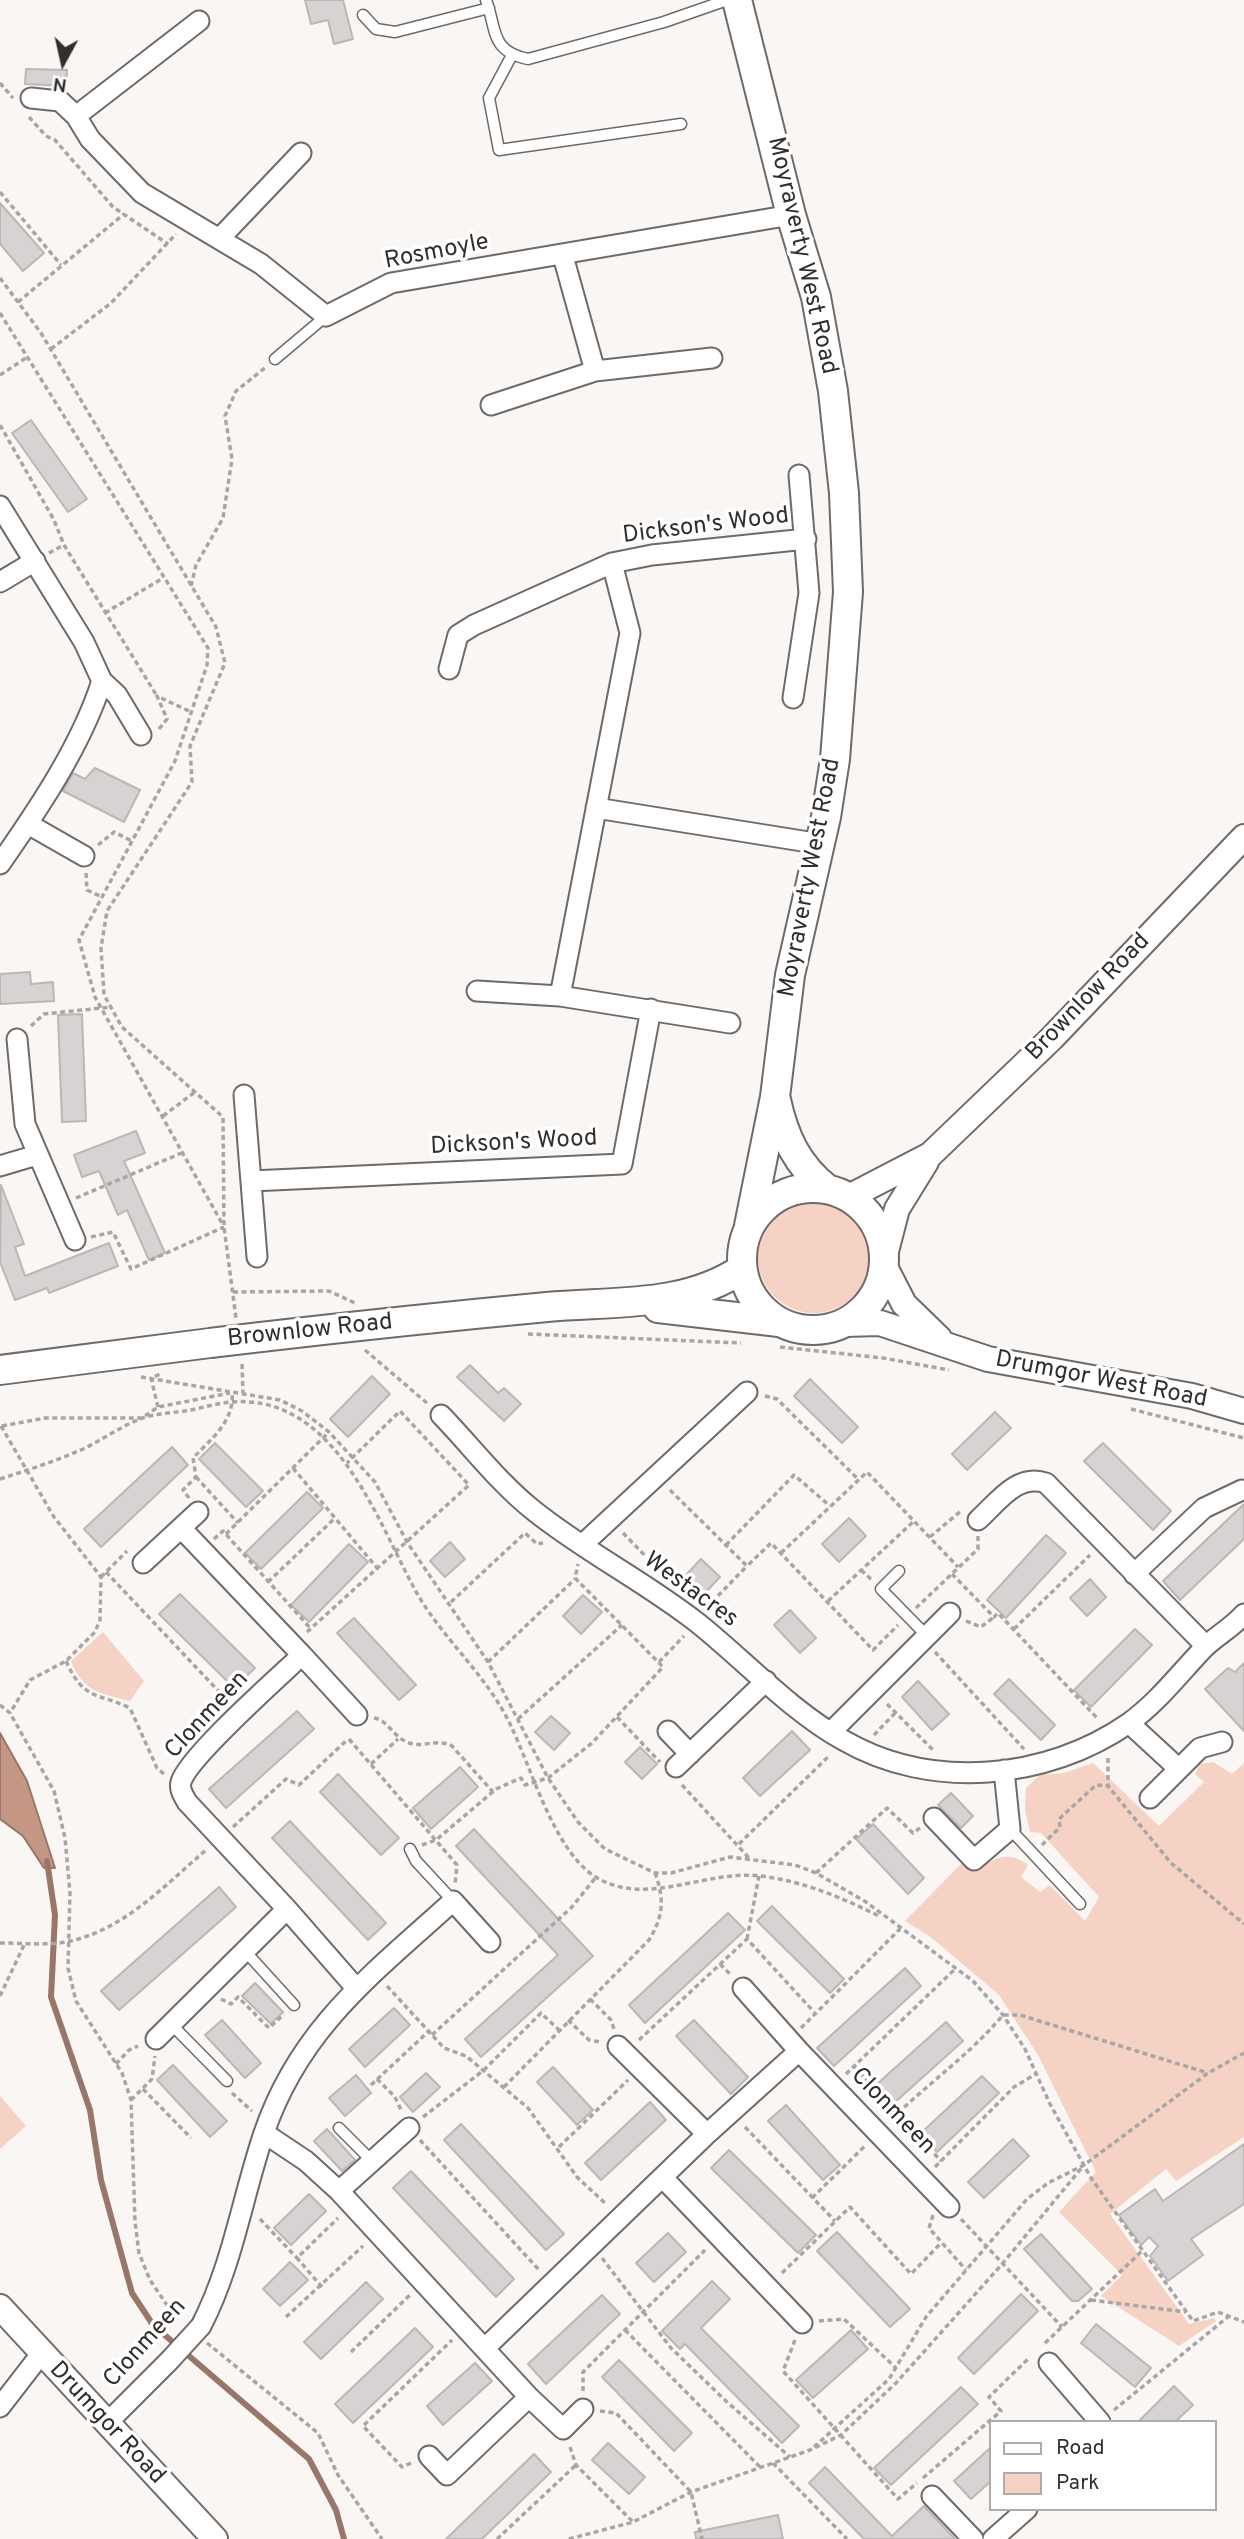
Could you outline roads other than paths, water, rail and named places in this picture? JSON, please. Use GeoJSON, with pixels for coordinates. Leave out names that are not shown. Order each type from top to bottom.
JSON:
{"type":"FeatureCollection","features":[{"type":"Feature","properties":{"kind":"main road","name":"Moyraverty West Road"},"geometry":{"type":"LineString","coordinates":[[737,0],[791,215],[816,297],[833,391],[844,493],[846,618],[835,759],[821,844],[790,975],[775,1097],[749,1226]]}},
{"type":"Feature","properties":{"kind":"main road","name":"Moyraverty West Road"},"geometry":{"type":"LineString","coordinates":[[775,1097],[781,1122],[806,1172],[838,1193]]}},
{"type":"Feature","properties":{"kind":"main road"},"geometry":{"type":"LineString","coordinates":[[804,1188],[838,1193],[874,1221],[885,1261],[872,1301],[844,1324],[822,1331],[800,1330],[777,1334],[748,1290],[742,1269],[742,1247],[749,1226],[763,1208],[782,1194],[804,1188]]}},
{"type":"Feature","properties":{"kind":"main road","name":"Brownlow Road"},"geometry":{"type":"LineString","coordinates":[[0,1370],[341,1328],[654,1301],[697,1292],[721,1283],[742,1269]]}},
{"type":"Feature","properties":{"kind":"main road","name":"Brownlow Road"},"geometry":{"type":"LineString","coordinates":[[620,1303],[777,1334]]}},
{"type":"Feature","properties":{"kind":"street"},"geometry":{"type":"LineString","coordinates":[[76,116],[199,21]]}},
{"type":"Feature","properties":{"kind":"street"},"geometry":{"type":"LineString","coordinates":[[22,102],[60,101],[76,116],[90,139],[142,193],[186,222],[219,238],[261,264],[326,316]]}},
{"type":"Feature","properties":{"kind":"street"},"geometry":{"type":"LineString","coordinates":[[219,238],[301,153]]}},
{"type":"Feature","properties":{"kind":"street","name":"Rosmoyle"},"geometry":{"type":"LineString","coordinates":[[326,316],[391,283],[563,256],[791,215]]}},
{"type":"Feature","properties":{"kind":"street"},"geometry":{"type":"LineString","coordinates":[[563,256],[596,371]]}},
{"type":"Feature","properties":{"kind":"street"},"geometry":{"type":"LineString","coordinates":[[491,405],[596,371],[712,359]]}},
{"type":"Feature","properties":{"kind":"street","name":"Dickson's Wood"},"geometry":{"type":"LineString","coordinates":[[793,698],[809,593],[799,475]]}},
{"type":"Feature","properties":{"kind":"street"},"geometry":{"type":"LineString","coordinates":[[0,506],[83,642],[102,681],[117,695],[141,735]]}},
{"type":"Feature","properties":{"kind":"street","name":"Dickson's Wood"},"geometry":{"type":"LineString","coordinates":[[449,669],[458,635],[474,625],[612,563],[652,555],[806,539]]}},
{"type":"Feature","properties":{"kind":"street"},"geometry":{"type":"LineString","coordinates":[[0,582],[35,561]]}},
{"type":"Feature","properties":{"kind":"street","name":"Dickson's Wood"},"geometry":{"type":"LineString","coordinates":[[560,996],[630,633],[612,563]]}},
{"type":"Feature","properties":{"kind":"street"},"geometry":{"type":"LineString","coordinates":[[0,864],[28,824],[91,714],[102,681]]}},
{"type":"Feature","properties":{"kind":"street"},"geometry":{"type":"LineString","coordinates":[[596,808],[821,844]]}},
{"type":"Feature","properties":{"kind":"street"},"geometry":{"type":"LineString","coordinates":[[28,824],[84,856]]}},
{"type":"Feature","properties":{"kind":"street","name":"Brownlow Road"},"geometry":{"type":"LineString","coordinates":[[885,1261],[897,1209],[930,1155],[1052,1038],[1244,837]]}},
{"type":"Feature","properties":{"kind":"street"},"geometry":{"type":"LineString","coordinates":[[477,990],[560,996],[730,1023]]}},
{"type":"Feature","properties":{"kind":"street","name":"Dickson's Wood"},"geometry":{"type":"LineString","coordinates":[[251,1181],[622,1164],[651,1009]]}},
{"type":"Feature","properties":{"kind":"street"},"geometry":{"type":"LineString","coordinates":[[17,1039],[25,1124],[37,1155],[62,1204],[75,1240]]}},
{"type":"Feature","properties":{"kind":"street"},"geometry":{"type":"LineString","coordinates":[[244,1095],[257,1256]]}},
{"type":"Feature","properties":{"kind":"street"},"geometry":{"type":"LineString","coordinates":[[0,1166],[37,1155]]}},
{"type":"Feature","properties":{"kind":"street","name":"Brownlow Road"},"geometry":{"type":"LineString","coordinates":[[838,1193],[930,1155]]}},
{"type":"Feature","properties":{"kind":"street","name":"Drumgor West Road"},"geometry":{"type":"LineString","coordinates":[[885,1261],[904,1304],[954,1360]]}},
{"type":"Feature","properties":{"kind":"street","name":"Drumgor West Road"},"geometry":{"type":"LineString","coordinates":[[844,1324],[880,1323],[954,1360],[988,1359],[1192,1396],[1244,1411]]}},
{"type":"Feature","properties":{"kind":"street"},"geometry":{"type":"LineString","coordinates":[[575,1541],[609,1520],[747,1392]]}},
{"type":"Feature","properties":{"kind":"street","name":"Westacres"},"geometry":{"type":"LineString","coordinates":[[441,1415],[531,1508],[575,1541],[696,1622],[766,1681],[845,1741],[903,1766],[954,1773],[1004,1770],[1051,1762],[1080,1751],[1129,1723],[1169,1689],[1206,1646],[1244,1614]]}},
{"type":"Feature","properties":{"kind":"street"},"geometry":{"type":"LineString","coordinates":[[978,1520],[1022,1480],[1035,1479],[1046,1483],[1206,1646]]}},
{"type":"Feature","properties":{"kind":"street"},"geometry":{"type":"LineString","coordinates":[[1134,1574],[1204,1508],[1242,1490]]}},
{"type":"Feature","properties":{"kind":"street"},"geometry":{"type":"LineString","coordinates":[[143,1563],[198,1512]]}},
{"type":"Feature","properties":{"kind":"street"},"geometry":{"type":"LineString","coordinates":[[181,1528],[356,1715]]}},
{"type":"Feature","properties":{"kind":"street"},"geometry":{"type":"LineString","coordinates":[[845,1741],[871,1693],[950,1613]]}},
{"type":"Feature","properties":{"kind":"street","name":"Clonmeen"},"geometry":{"type":"LineString","coordinates":[[298,1650],[188,1768],[180,1788],[187,1802],[356,1988]]}},
{"type":"Feature","properties":{"kind":"street"},"geometry":{"type":"LineString","coordinates":[[668,1731],[677,1767],[766,1681]]}},
{"type":"Feature","properties":{"kind":"street"},"geometry":{"type":"LineString","coordinates":[[1129,1723],[1179,1769]]}},
{"type":"Feature","properties":{"kind":"street"},"geometry":{"type":"LineString","coordinates":[[1150,1798],[1200,1748],[1222,1742]]}},
{"type":"Feature","properties":{"kind":"street"},"geometry":{"type":"LineString","coordinates":[[933,1818],[974,1860],[1010,1829],[1004,1770]]}},
{"type":"Feature","properties":{"kind":"street"},"geometry":{"type":"LineString","coordinates":[[453,1900],[490,1942]]}},
{"type":"Feature","properties":{"kind":"street","name":"Clonmeen"},"geometry":{"type":"LineString","coordinates":[[107,2423],[197,2331],[223,2276],[266,2129],[302,2052],[332,2012],[453,1900]]}},
{"type":"Feature","properties":{"kind":"street"},"geometry":{"type":"LineString","coordinates":[[156,2039],[287,1909]]}},
{"type":"Feature","properties":{"kind":"street","name":"Clonmeen"},"geometry":{"type":"LineString","coordinates":[[743,1987],[794,2045],[944,2202]]}},
{"type":"Feature","properties":{"kind":"street"},"geometry":{"type":"LineString","coordinates":[[485,2348],[707,2134],[733,2114],[794,2045]]}},
{"type":"Feature","properties":{"kind":"street"},"geometry":{"type":"LineString","coordinates":[[622,2049],[707,2134]]}},
{"type":"Feature","properties":{"kind":"street"},"geometry":{"type":"LineString","coordinates":[[346,2198],[372,2161],[409,2128]]}},
{"type":"Feature","properties":{"kind":"street"},"geometry":{"type":"LineString","coordinates":[[266,2129],[346,2198],[529,2397],[563,2429],[583,2409]]}},
{"type":"Feature","properties":{"kind":"street"},"geometry":{"type":"LineString","coordinates":[[663,2178],[802,2323]]}},
{"type":"Feature","properties":{"kind":"street","name":"Drumgor Road"},"geometry":{"type":"LineString","coordinates":[[0,2306],[41,2354],[215,2539]]}},
{"type":"Feature","properties":{"kind":"street"},"geometry":{"type":"LineString","coordinates":[[0,2407],[41,2354]]}},
{"type":"Feature","properties":{"kind":"street"},"geometry":{"type":"LineString","coordinates":[[1049,2363],[1105,2417]]}},
{"type":"Feature","properties":{"kind":"street"},"geometry":{"type":"LineString","coordinates":[[429,2456],[447,2475],[529,2397]]}},
{"type":"Feature","properties":{"kind":"street"},"geometry":{"type":"LineString","coordinates":[[932,2496],[973,2539]]}},
{"type":"Feature","properties":{"kind":"street"},"geometry":{"type":"LineString","coordinates":[[993,2539],[1025,2511]]}},
{"type":"Feature","properties":{"kind":"lane"},"geometry":{"type":"LineString","coordinates":[[363,15],[376,29],[395,32],[487,4],[496,41],[512,55],[528,59],[557,53],[727,0]]}},
{"type":"Feature","properties":{"kind":"lane"},"geometry":{"type":"LineString","coordinates":[[512,55],[489,99],[499,150],[681,124]]}},
{"type":"Feature","properties":{"kind":"lane","name":"Rosmoyle"},"geometry":{"type":"LineString","coordinates":[[275,359],[326,316]]}},
{"type":"Feature","properties":{"kind":"lane"},"geometry":{"type":"LineString","coordinates":[[899,1572],[881,1589],[925,1638]]}},
{"type":"Feature","properties":{"kind":"lane"},"geometry":{"type":"LineString","coordinates":[[1010,1829],[1080,1904]]}},
{"type":"Feature","properties":{"kind":"lane"},"geometry":{"type":"LineString","coordinates":[[410,1849],[416,1861],[453,1900]]}},
{"type":"Feature","properties":{"kind":"lane"},"geometry":{"type":"LineString","coordinates":[[245,1951],[293,2005]]}},
{"type":"Feature","properties":{"kind":"lane"},"geometry":{"type":"LineString","coordinates":[[171,2024],[227,2081]]}},
{"type":"Feature","properties":{"kind":"lane"},"geometry":{"type":"LineString","coordinates":[[339,2128],[372,2161]]}},
{"type":"Feature","properties":{"kind":"waterway"},"geometry":{"type":"LineString","coordinates":[[47,1861],[55,1915],[51,1997],[90,2110],[101,2180],[132,2293],[153,2325],[309,2459],[336,2510],[344,2539]]}}]}
